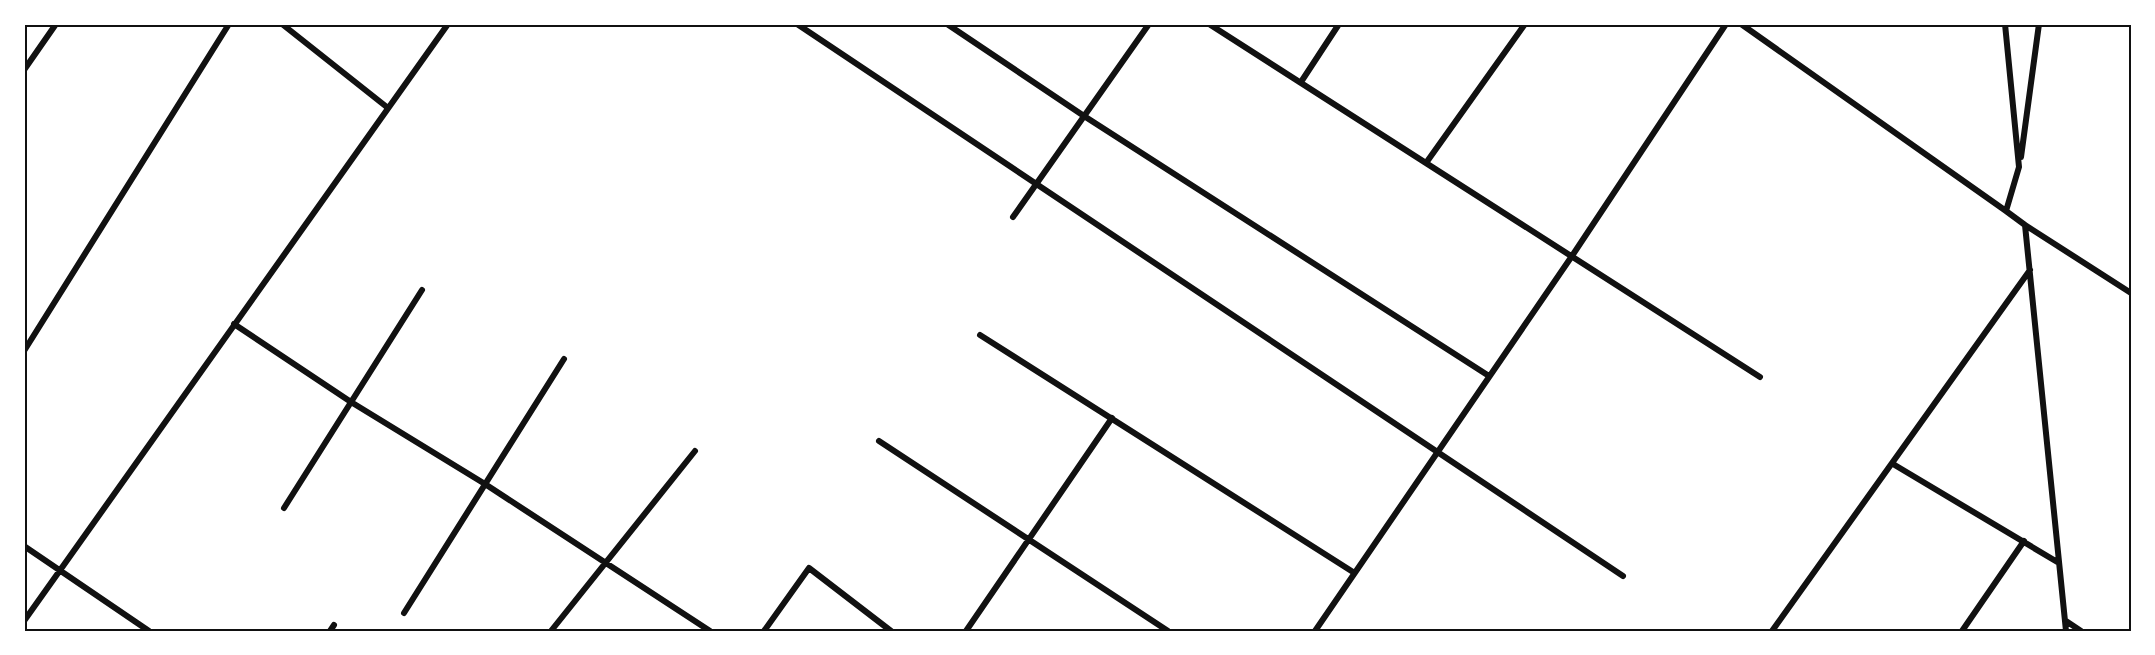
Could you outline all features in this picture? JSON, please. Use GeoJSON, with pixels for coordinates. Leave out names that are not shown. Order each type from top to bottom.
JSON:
{"type":"FeatureCollection","features":[{"type":"Feature","properties":{"kind":"street"},"geometry":{"type":"LineString","coordinates":[[24,70],[56,24]]}},
{"type":"Feature","properties":{"kind":"street"},"geometry":{"type":"LineString","coordinates":[[24,351],[229,24]]}},
{"type":"Feature","properties":{"kind":"street"},"geometry":{"type":"LineString","coordinates":[[282,24],[388,108]]}},
{"type":"Feature","properties":{"kind":"street"},"geometry":{"type":"LineString","coordinates":[[24,621],[448,24]]}},
{"type":"Feature","properties":{"kind":"street"},"geometry":{"type":"LineString","coordinates":[[797,24],[1623,576]]}},
{"type":"Feature","properties":{"kind":"street"},"geometry":{"type":"LineString","coordinates":[[947,24],[1084,116],[1489,376]]}},
{"type":"Feature","properties":{"kind":"street"},"geometry":{"type":"LineString","coordinates":[[1012,217],[1149,24]]}},
{"type":"Feature","properties":{"kind":"street"},"geometry":{"type":"LineString","coordinates":[[1209,24],[1760,377]]}},
{"type":"Feature","properties":{"kind":"street"},"geometry":{"type":"LineString","coordinates":[[1301,82],[1339,24]]}},
{"type":"Feature","properties":{"kind":"street"},"geometry":{"type":"LineString","coordinates":[[1426,163],[1525,24]]}},
{"type":"Feature","properties":{"kind":"street"},"geometry":{"type":"LineString","coordinates":[[1315,631],[1353,572],[1572,256],[1726,24]]}},
{"type":"Feature","properties":{"kind":"street"},"geometry":{"type":"LineString","coordinates":[[1741,24],[2025,225],[2131,293]]}},
{"type":"Feature","properties":{"kind":"street"},"geometry":{"type":"LineString","coordinates":[[2005,24],[2019,167]]}},
{"type":"Feature","properties":{"kind":"street"},"geometry":{"type":"LineString","coordinates":[[2006,211],[2019,167],[2039,24]]}},
{"type":"Feature","properties":{"kind":"street"},"geometry":{"type":"LineString","coordinates":[[2025,225],[2067,631]]}},
{"type":"Feature","properties":{"kind":"street"},"geometry":{"type":"LineString","coordinates":[[1772,631],[2030,270]]}},
{"type":"Feature","properties":{"kind":"street"},"geometry":{"type":"LineString","coordinates":[[284,508],[422,290]]}},
{"type":"Feature","properties":{"kind":"street"},"geometry":{"type":"LineString","coordinates":[[234,324],[351,402],[485,484],[710,631]]}},
{"type":"Feature","properties":{"kind":"street"},"geometry":{"type":"LineString","coordinates":[[980,335],[1353,572]]}},
{"type":"Feature","properties":{"kind":"street"},"geometry":{"type":"LineString","coordinates":[[404,613],[564,359]]}},
{"type":"Feature","properties":{"kind":"street"},"geometry":{"type":"LineString","coordinates":[[966,631],[1112,418]]}},
{"type":"Feature","properties":{"kind":"street"},"geometry":{"type":"LineString","coordinates":[[879,441],[1168,631]]}},
{"type":"Feature","properties":{"kind":"street"},"geometry":{"type":"LineString","coordinates":[[551,631],[695,451]]}},
{"type":"Feature","properties":{"kind":"street"},"geometry":{"type":"LineString","coordinates":[[1893,464],[2059,562]]}},
{"type":"Feature","properties":{"kind":"street"},"geometry":{"type":"LineString","coordinates":[[1962,631],[2024,541]]}},
{"type":"Feature","properties":{"kind":"street"},"geometry":{"type":"LineString","coordinates":[[24,546],[149,631]]}},
{"type":"Feature","properties":{"kind":"street"},"geometry":{"type":"LineString","coordinates":[[765,631],[808,568],[891,631]]}},
{"type":"Feature","properties":{"kind":"street"},"geometry":{"type":"LineString","coordinates":[[2066,621],[2081,631]]}},
{"type":"Feature","properties":{"kind":"street"},"geometry":{"type":"LineString","coordinates":[[330,631],[334,625]]}}]}
